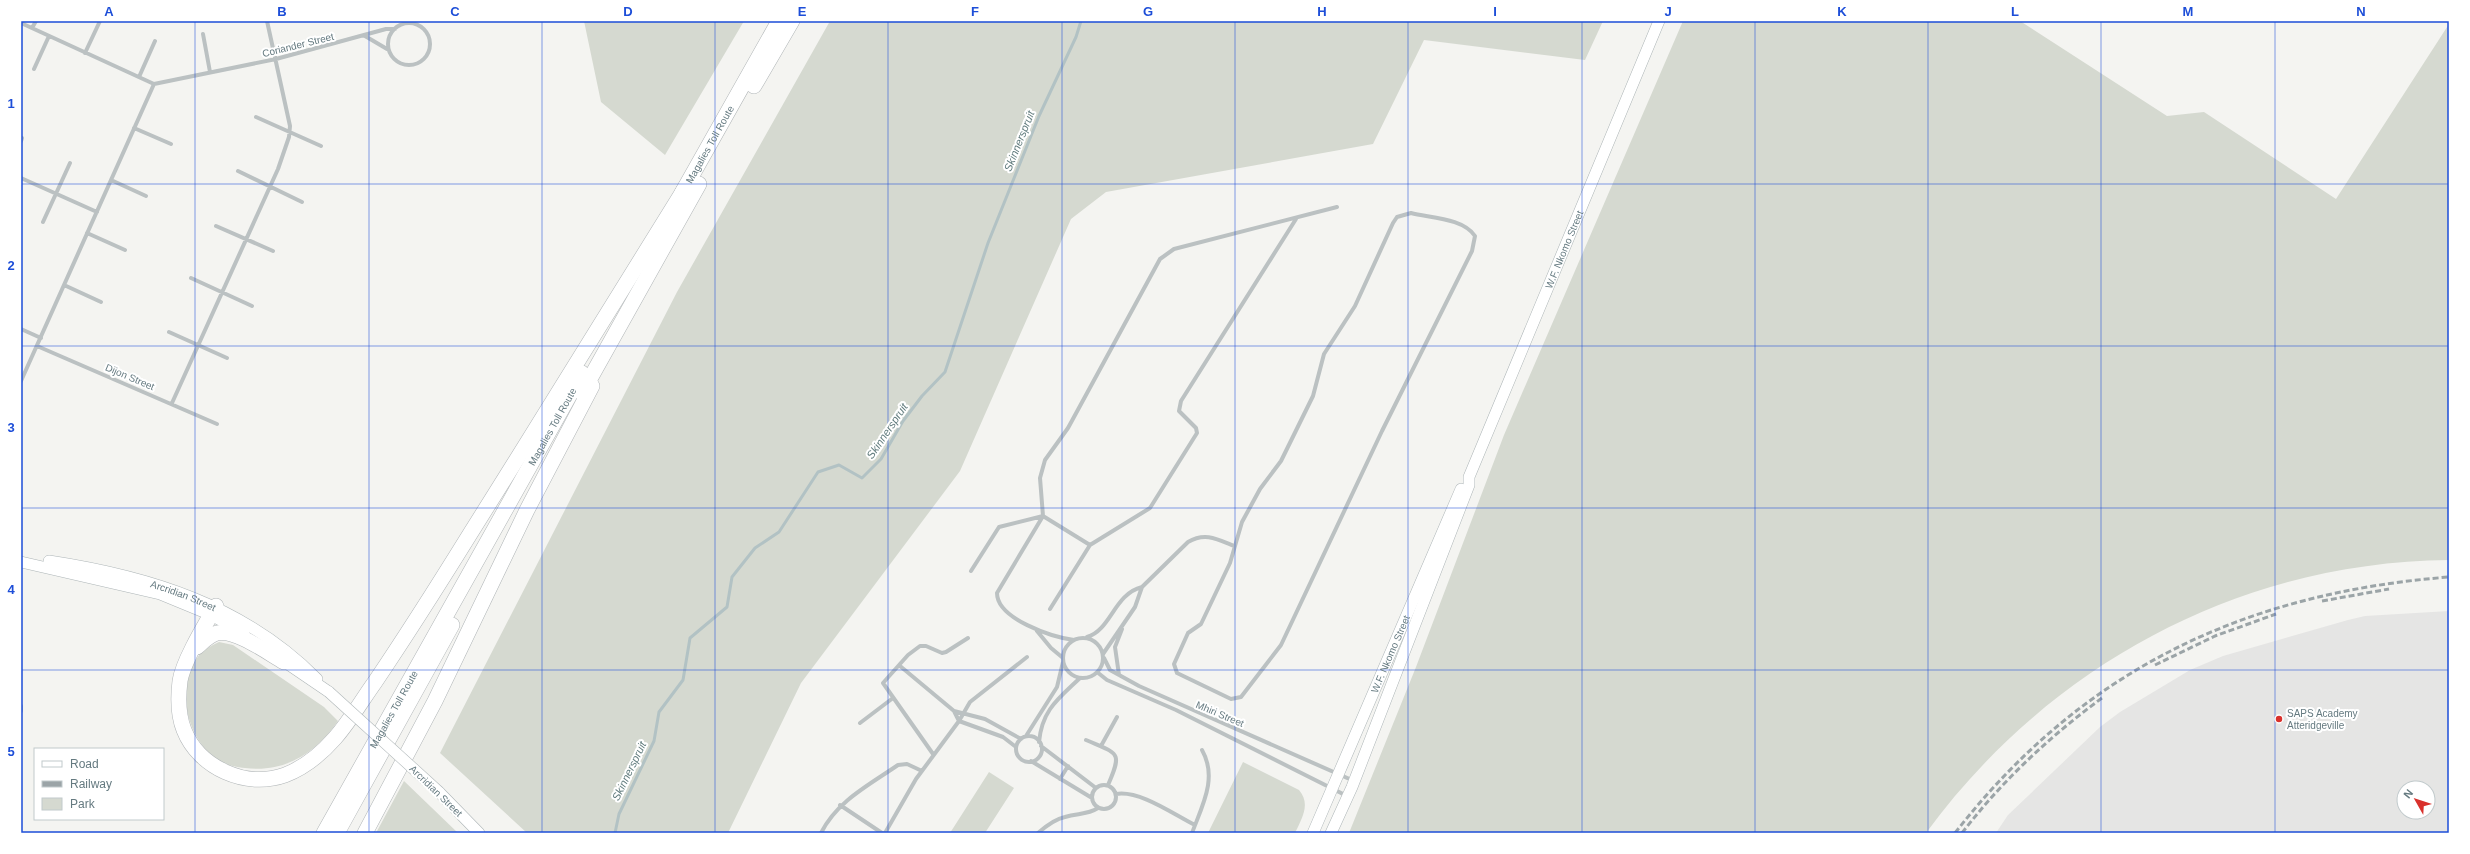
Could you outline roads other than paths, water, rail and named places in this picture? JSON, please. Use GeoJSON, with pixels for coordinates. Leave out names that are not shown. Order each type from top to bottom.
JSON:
{"type":"FeatureCollection","features":[{"type":"Feature","properties":{"kind":"highway","name":"Magalies Toll Route"},"geometry":{"type":"LineString","coordinates":[[337,833],[691,188],[779,21]]}},
{"type":"Feature","properties":{"kind":"highway","name":"Magalies Toll Route"},"geometry":{"type":"LineString","coordinates":[[324,833],[691,188],[792,21]]}},
{"type":"Feature","properties":{"kind":"highway"},"geometry":{"type":"LineString","coordinates":[[213,611],[192,650],[180,678],[179,707],[183,728],[192,744],[205,760],[217,768],[238,777],[260,780],[283,776],[302,767],[318,756],[337,735],[413,626],[691,188]]}},
{"type":"Feature","properties":{"kind":"highway"},"geometry":{"type":"LineString","coordinates":[[365,833],[435,701],[555,455],[691,188]]}},
{"type":"Feature","properties":{"kind":"highway"},"geometry":{"type":"LineString","coordinates":[[192,650],[208,637],[217,633],[228,633],[237,636],[284,662]]}},
{"type":"Feature","properties":{"kind":"main road","name":"W.F. Nkomo Street"},"geometry":{"type":"LineString","coordinates":[[1313,833],[1453,505],[1464,482],[1469,477],[1659,21]]}},
{"type":"Feature","properties":{"kind":"main road","name":"W.F. Nkomo Street"},"geometry":{"type":"LineString","coordinates":[[1331,833],[1354,781],[1469,485],[1469,477]]}},
{"type":"Feature","properties":{"kind":"main road","name":"Arcridian Street"},"geometry":{"type":"LineString","coordinates":[[21,560],[160,594],[213,611],[252,626],[289,653],[318,680],[325,689]]}},
{"type":"Feature","properties":{"kind":"main road","name":"Arcridian Street"},"geometry":{"type":"LineString","coordinates":[[213,611],[284,662],[325,689],[439,792],[480,833]]}},
{"type":"Feature","properties":{"kind":"street"},"geometry":{"type":"LineString","coordinates":[[32,28],[36,21]]}},
{"type":"Feature","properties":{"kind":"street"},"geometry":{"type":"LineString","coordinates":[[85,53],[100,21]]}},
{"type":"Feature","properties":{"kind":"street"},"geometry":{"type":"LineString","coordinates":[[172,403],[197,344],[270,187],[286,149],[289,132],[288,112],[267,21]]}},
{"type":"Feature","properties":{"kind":"street"},"geometry":{"type":"LineString","coordinates":[[21,23],[154,84],[21,381]]}},
{"type":"Feature","properties":{"kind":"street"},"geometry":{"type":"LineString","coordinates":[[366,36],[387,49],[396,62],[405,66],[417,64],[426,57],[431,46],[429,35],[422,27],[415,23],[401,25],[395,29],[389,39],[387,49]]}},
{"type":"Feature","properties":{"kind":"street","name":"Coriander Street"},"geometry":{"type":"LineString","coordinates":[[154,84],[276,59],[395,29]]}},
{"type":"Feature","properties":{"kind":"street"},"geometry":{"type":"LineString","coordinates":[[203,34],[210,72]]}},
{"type":"Feature","properties":{"kind":"street"},"geometry":{"type":"LineString","coordinates":[[34,69],[49,36]]}},
{"type":"Feature","properties":{"kind":"street"},"geometry":{"type":"LineString","coordinates":[[139,77],[155,41]]}},
{"type":"Feature","properties":{"kind":"street"},"geometry":{"type":"LineString","coordinates":[[256,117],[321,146]]}},
{"type":"Feature","properties":{"kind":"street"},"geometry":{"type":"LineString","coordinates":[[134,128],[171,144]]}},
{"type":"Feature","properties":{"kind":"street"},"geometry":{"type":"LineString","coordinates":[[43,222],[70,163]]}},
{"type":"Feature","properties":{"kind":"street"},"geometry":{"type":"LineString","coordinates":[[238,172],[302,202]]}},
{"type":"Feature","properties":{"kind":"street"},"geometry":{"type":"LineString","coordinates":[[21,178],[96,212]]}},
{"type":"Feature","properties":{"kind":"street"},"geometry":{"type":"LineString","coordinates":[[111,180],[146,196]]}},
{"type":"Feature","properties":{"kind":"street"},"geometry":{"type":"LineString","coordinates":[[1234,546],[1207,536],[1197,537],[1176,552],[1142,587],[1125,595],[1098,630],[1085,637],[1074,640],[1058,638],[1036,630],[1003,608],[998,602],[997,593],[1044,516],[1040,478],[1045,460],[1068,428],[1160,259],[1174,249],[1337,208]]}},
{"type":"Feature","properties":{"kind":"street"},"geometry":{"type":"LineString","coordinates":[[1411,214],[1459,224],[1471,230],[1475,236],[1472,251],[1382,432],[1281,645],[1241,697],[1234,700],[1177,672],[1174,664],[1188,633],[1200,624],[1230,563],[1234,546],[1248,510],[1281,461],[1307,409],[1324,354],[1355,306],[1397,217],[1411,214]]}},
{"type":"Feature","properties":{"kind":"street"},"geometry":{"type":"LineString","coordinates":[[1050,609],[1090,545],[1150,508],[1197,433],[1196,428],[1179,411],[1181,401],[1296,219]]}},
{"type":"Feature","properties":{"kind":"street"},"geometry":{"type":"LineString","coordinates":[[216,226],[273,251]]}},
{"type":"Feature","properties":{"kind":"street"},"geometry":{"type":"LineString","coordinates":[[87,233],[125,250]]}},
{"type":"Feature","properties":{"kind":"street"},"geometry":{"type":"LineString","coordinates":[[191,278],[252,306]]}},
{"type":"Feature","properties":{"kind":"street"},"geometry":{"type":"LineString","coordinates":[[64,285],[101,302]]}},
{"type":"Feature","properties":{"kind":"street"},"geometry":{"type":"LineString","coordinates":[[21,329],[41,338]]}},
{"type":"Feature","properties":{"kind":"street"},"geometry":{"type":"LineString","coordinates":[[169,332],[228,358]]}},
{"type":"Feature","properties":{"kind":"street","name":"Dijon Street"},"geometry":{"type":"LineString","coordinates":[[37,346],[172,403],[217,424]]}},
{"type":"Feature","properties":{"kind":"street"},"geometry":{"type":"LineString","coordinates":[[971,571],[999,527],[1044,516],[1090,545]]}},
{"type":"Feature","properties":{"kind":"street"},"geometry":{"type":"LineString","coordinates":[[1031,761],[1040,754],[1043,718],[1054,702],[1080,678],[1092,676],[1097,672],[1103,656],[1134,607],[1142,587]]}},
{"type":"Feature","properties":{"kind":"street"},"geometry":{"type":"LineString","coordinates":[[1119,675],[1115,647],[1124,623]]}},
{"type":"Feature","properties":{"kind":"street"},"geometry":{"type":"LineString","coordinates":[[1036,630],[1063,660],[1069,673],[1080,678]]}},
{"type":"Feature","properties":{"kind":"street"},"geometry":{"type":"LineString","coordinates":[[1085,637],[1095,641],[1103,656]]}},
{"type":"Feature","properties":{"kind":"street"},"geometry":{"type":"LineString","coordinates":[[933,754],[883,683],[900,666],[908,655],[920,646],[926,646],[942,653],[968,638]]}},
{"type":"Feature","properties":{"kind":"street"},"geometry":{"type":"LineString","coordinates":[[1026,736],[1057,687],[1066,647],[1074,640]]}},
{"type":"Feature","properties":{"kind":"street","name":"Mhiri Street"},"geometry":{"type":"LineString","coordinates":[[1103,656],[1108,668],[1119,675],[1193,711],[1354,781]]}},
{"type":"Feature","properties":{"kind":"street"},"geometry":{"type":"LineString","coordinates":[[840,805],[883,833],[933,754],[960,720],[970,702],[1027,657]]}},
{"type":"Feature","properties":{"kind":"street"},"geometry":{"type":"LineString","coordinates":[[900,666],[954,710],[960,720],[996,734],[1016,747],[1020,758],[1031,761],[1092,798],[1098,808]]}},
{"type":"Feature","properties":{"kind":"street","name":"Mhiri Street"},"geometry":{"type":"LineString","coordinates":[[1097,672],[1107,680],[1176,710],[1331,789],[1348,796]]}},
{"type":"Feature","properties":{"kind":"street"},"geometry":{"type":"LineString","coordinates":[[860,723],[893,698]]}},
{"type":"Feature","properties":{"kind":"street"},"geometry":{"type":"LineString","coordinates":[[21,706],[21,711]]}},
{"type":"Feature","properties":{"kind":"street"},"geometry":{"type":"LineString","coordinates":[[954,710],[985,719],[1021,738]]}},
{"type":"Feature","properties":{"kind":"street"},"geometry":{"type":"LineString","coordinates":[[1101,746],[1117,717]]}},
{"type":"Feature","properties":{"kind":"street"},"geometry":{"type":"LineString","coordinates":[[996,734],[997,725]]}},
{"type":"Feature","properties":{"kind":"street"},"geometry":{"type":"LineString","coordinates":[[1016,747],[1021,738],[1026,736],[1034,737],[1040,744],[1096,788]]}},
{"type":"Feature","properties":{"kind":"street"},"geometry":{"type":"LineString","coordinates":[[1086,740],[1112,751],[1117,758],[1118,763],[1108,785]]}},
{"type":"Feature","properties":{"kind":"street"},"geometry":{"type":"LineString","coordinates":[[1192,833],[1209,784],[1210,770],[1202,750]]}},
{"type":"Feature","properties":{"kind":"street"},"geometry":{"type":"LineString","coordinates":[[821,833],[830,816],[840,805],[898,765],[906,764],[922,771]]}},
{"type":"Feature","properties":{"kind":"street"},"geometry":{"type":"LineString","coordinates":[[1060,779],[1068,766]]}},
{"type":"Feature","properties":{"kind":"street"},"geometry":{"type":"LineString","coordinates":[[1096,788],[1108,785]]}},
{"type":"Feature","properties":{"kind":"street"},"geometry":{"type":"LineString","coordinates":[[1108,785],[1116,794]]}},
{"type":"Feature","properties":{"kind":"street"},"geometry":{"type":"LineString","coordinates":[[1092,798],[1096,788]]}},
{"type":"Feature","properties":{"kind":"street"},"geometry":{"type":"LineString","coordinates":[[1116,794],[1126,792],[1137,796],[1195,824]]}},
{"type":"Feature","properties":{"kind":"street"},"geometry":{"type":"LineString","coordinates":[[1038,833],[1056,820],[1066,816],[1086,815],[1098,808],[1106,809],[1113,806],[1116,794]]}},
{"type":"Feature","properties":{"kind":"waterway","name":"Skinnerspruit"},"geometry":{"type":"LineString","coordinates":[[615,833],[619,814],[654,741],[659,712],[683,680],[690,638],[727,607],[732,577],[755,548],[779,532],[818,472],[839,465],[862,478],[881,459],[903,421],[922,396],[945,372],[988,243],[1039,116],[1076,37],[1081,21]]}},
{"type":"Feature","properties":{"kind":"railway"},"geometry":{"type":"LineString","coordinates":[[1955,833],[2004,776],[2057,726],[2113,685],[2173,650],[2236,622],[2303,601],[2374,586],[2449,577]]}},
{"type":"Feature","properties":{"kind":"railway"},"geometry":{"type":"LineString","coordinates":[[2322,601],[2389,589]]}},
{"type":"Feature","properties":{"kind":"railway"},"geometry":{"type":"LineString","coordinates":[[2155,665],[2215,636],[2276,614]]}},
{"type":"Feature","properties":{"kind":"railway"},"geometry":{"type":"LineString","coordinates":[[1962,833],[1993,795],[2027,761],[2063,728],[2102,698]]}},
{"type":"Feature","properties":{"kind":"place","name":"SAPS Academy Atteridgeville"},"geometry":{"type":"Point","coordinates":[2279,719]}}]}
